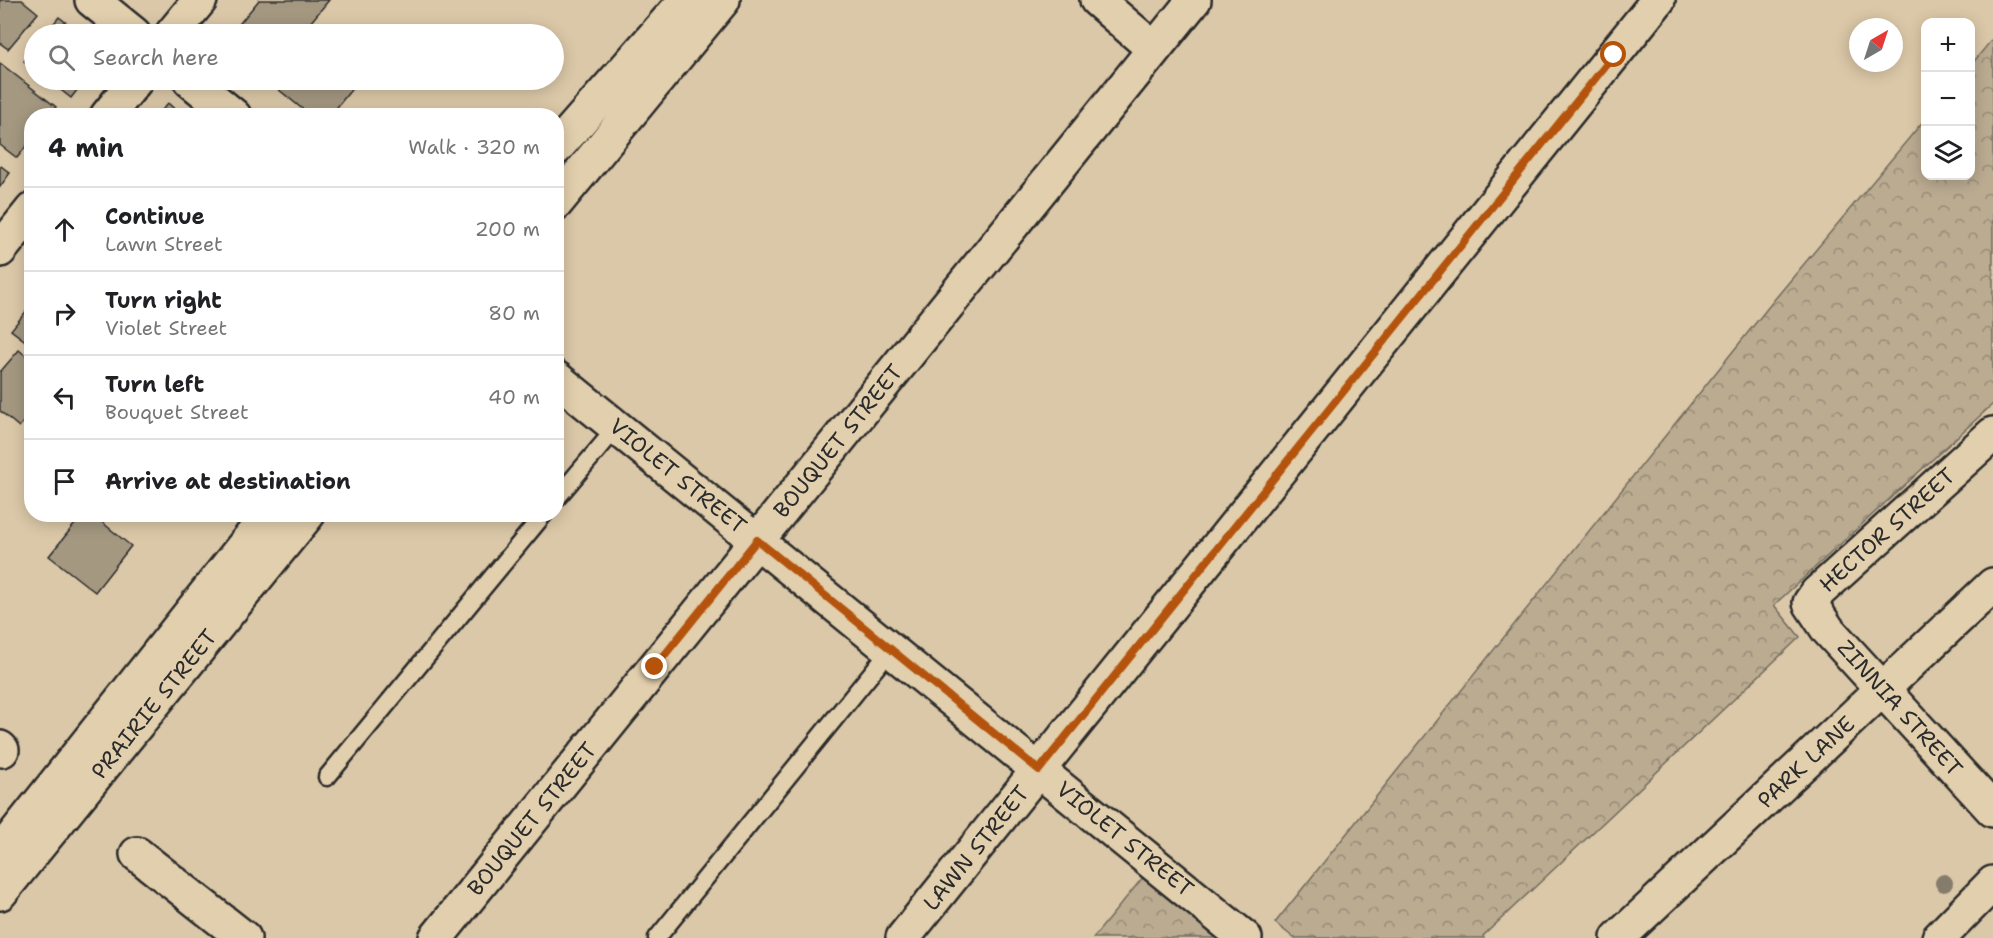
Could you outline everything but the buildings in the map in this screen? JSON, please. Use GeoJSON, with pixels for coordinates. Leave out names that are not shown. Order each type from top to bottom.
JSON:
{"type":"FeatureCollection","features":[{"type":"Feature","properties":{"kind":"street"},"geometry":{"type":"LineString","coordinates":[[92,0],[122,24]]}},
{"type":"Feature","properties":{"kind":"street"},"geometry":{"type":"LineString","coordinates":[[180,24],[200,0]]}},
{"type":"Feature","properties":{"kind":"street"},"geometry":{"type":"LineString","coordinates":[[564,139],[686,0]]}},
{"type":"Feature","properties":{"kind":"street"},"geometry":{"type":"LineString","coordinates":[[564,193],[723,0]]}},
{"type":"Feature","properties":{"kind":"street"},"geometry":{"type":"LineString","coordinates":[[1097,0],[1154,49]]}},
{"type":"Feature","properties":{"kind":"street","name":"BOUQUET STREET"},"geometry":{"type":"LineString","coordinates":[[436,938],[1194,0]]}},
{"type":"Feature","properties":{"kind":"street","name":"LAWN STREET"},"geometry":{"type":"LineString","coordinates":[[903,938],[1658,0]]}},
{"type":"Feature","properties":{"kind":"street"},"geometry":{"type":"LineString","coordinates":[[113,108],[128,90]]}},
{"type":"Feature","properties":{"kind":"street"},"geometry":{"type":"LineString","coordinates":[[202,90],[224,108]]}},
{"type":"Feature","properties":{"kind":"street"},"geometry":{"type":"LineString","coordinates":[[0,250],[24,220]]}},
{"type":"Feature","properties":{"kind":"street","name":"VIOLET STREET"},"geometry":{"type":"LineString","coordinates":[[564,384],[1245,938]]}},
{"type":"Feature","properties":{"kind":"street","name":"HECTOR STREET"},"geometry":{"type":"LineString","coordinates":[[1810,603],[1817,593],[1993,434]]}},
{"type":"Feature","properties":{"kind":"street","name":"PRAIRIE STREET"},"geometry":{"type":"LineString","coordinates":[[0,853],[263,522]]}},
{"type":"Feature","properties":{"kind":"street","name":"PRAIRIE STREET"},"geometry":{"type":"LineString","coordinates":[[0,893],[301,522]]}},
{"type":"Feature","properties":{"kind":"street","name":"PARK LANE"},"geometry":{"type":"LineString","coordinates":[[1618,938],[1993,585]]}},
{"type":"Feature","properties":{"kind":"street","name":"ZINNIA STREET"},"geometry":{"type":"LineString","coordinates":[[1810,603],[1828,630],[1993,810]]}},
{"type":"Feature","properties":{"kind":"street"},"geometry":{"type":"LineString","coordinates":[[137,854],[244,938]]}},
{"type":"Feature","properties":{"kind":"street"},"geometry":{"type":"LineString","coordinates":[[1939,938],[1993,883]]}},
{"type":"Feature","properties":{"kind":"lane"},"geometry":{"type":"LineString","coordinates":[[564,490],[617,427]]}},
{"type":"Feature","properties":{"kind":"lane"},"geometry":{"type":"LineString","coordinates":[[327,777],[537,522]]}},
{"type":"Feature","properties":{"kind":"lane"},"geometry":{"type":"LineString","coordinates":[[657,938],[891,649]]}},
{"type":"Feature","properties":{"kind":"green space"},"geometry":{"type":"Polygon","coordinates":[[[1993,38],[1993,404],[1774,605],[1800,637],[1483,936],[1484,938],[1294,938],[1275,923],[1774,300],[1921,124],[1921,180],[1975,180],[1975,60],[1993,38]]]}},
{"type":"Feature","properties":{"kind":"green space"},"geometry":{"type":"Polygon","coordinates":[[[1144,876],[1221,938],[1093,938],[1144,876]]]}},
{"type":"Feature","properties":{"kind":"route"},"geometry":{"type":"LineString","coordinates":[[655,667],[757,540],[1039,770],[1614,55]]}}]}
